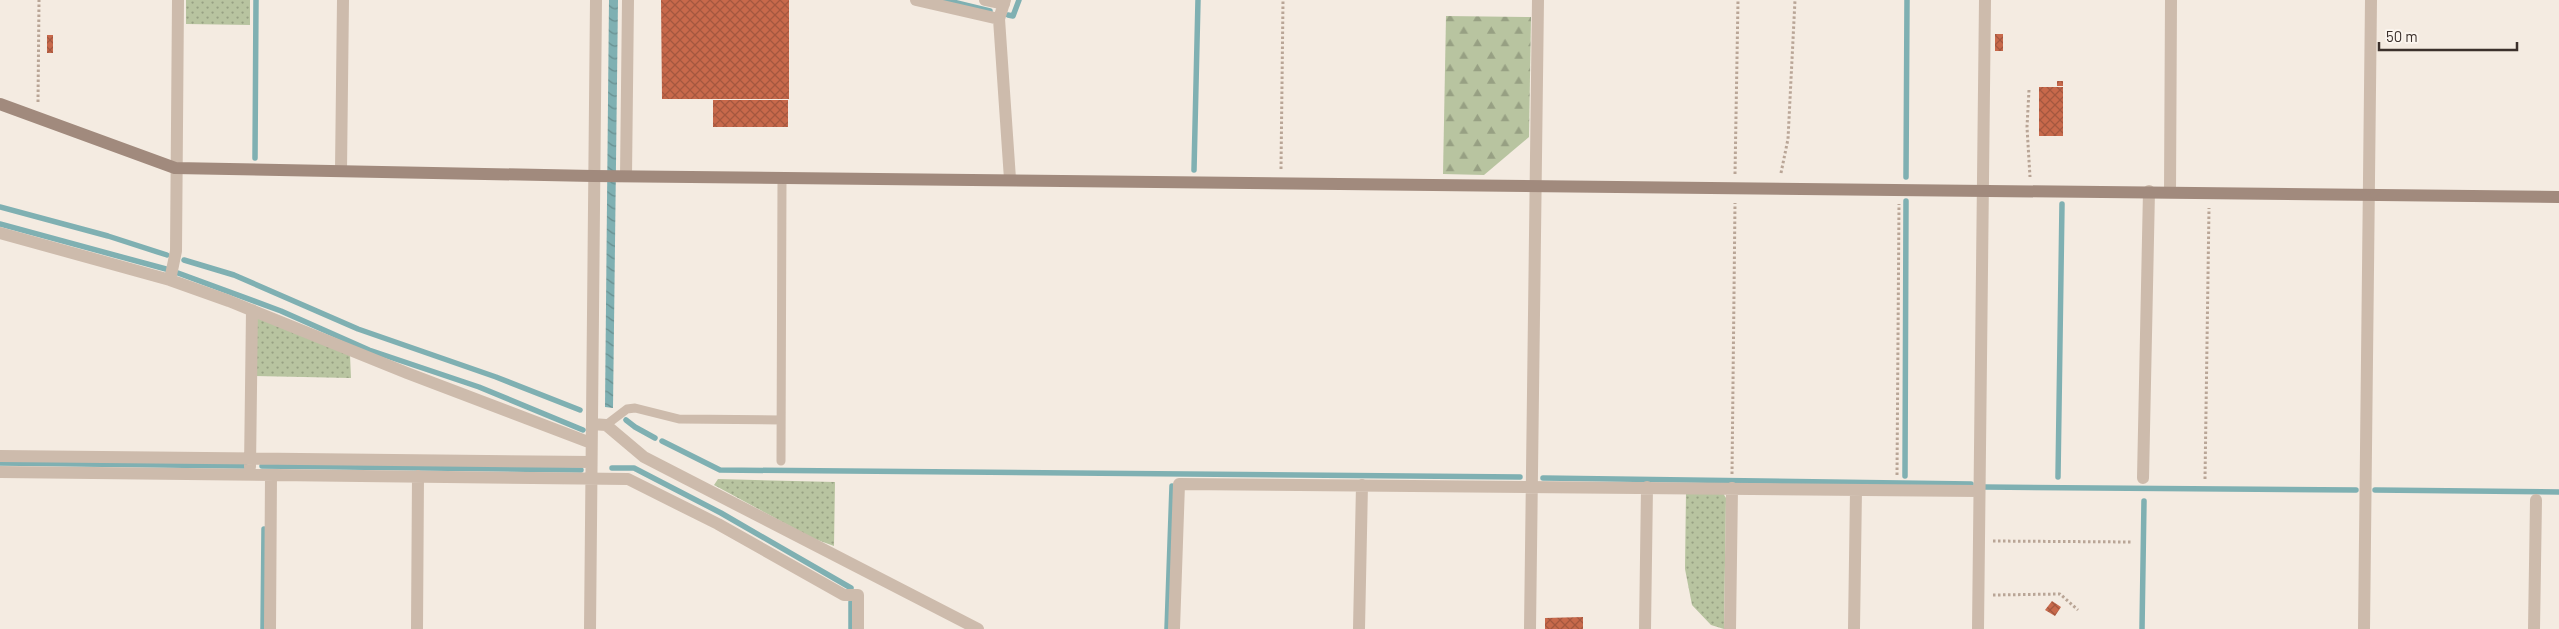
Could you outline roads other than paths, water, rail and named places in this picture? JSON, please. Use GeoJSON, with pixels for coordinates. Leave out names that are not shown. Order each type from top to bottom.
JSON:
{"type":"FeatureCollection","features":[{"type":"Feature","properties":{"kind":"street"},"geometry":{"type":"LineString","coordinates":[[170,280],[176,251],[175,168],[178,0]]}},
{"type":"Feature","properties":{"kind":"street"},"geometry":{"type":"LineString","coordinates":[[342,170],[343,0]]}},
{"type":"Feature","properties":{"kind":"street"},"geometry":{"type":"LineString","coordinates":[[590,629],[591,443],[597,176],[596,0]]}},
{"type":"Feature","properties":{"kind":"street"},"geometry":{"type":"LineString","coordinates":[[623,176],[628,0]]}},
{"type":"Feature","properties":{"kind":"street"},"geometry":{"type":"LineString","coordinates":[[916,0],[999,19]]}},
{"type":"Feature","properties":{"kind":"street"},"geometry":{"type":"LineString","coordinates":[[985,0],[1004,2],[999,19],[1010,180]]}},
{"type":"Feature","properties":{"kind":"street"},"geometry":{"type":"LineString","coordinates":[[1530,629],[1538,0]]}},
{"type":"Feature","properties":{"kind":"street"},"geometry":{"type":"LineString","coordinates":[[1978,629],[1985,0]]}},
{"type":"Feature","properties":{"kind":"street"},"geometry":{"type":"LineString","coordinates":[[2170,192],[2171,0]]}},
{"type":"Feature","properties":{"kind":"street"},"geometry":{"type":"LineString","coordinates":[[2364,629],[2371,0]]}},
{"type":"Feature","properties":{"kind":"street"},"geometry":{"type":"LineString","coordinates":[[0,104],[175,168],[597,176],[1899,188],[2559,197]]}},
{"type":"Feature","properties":{"kind":"street"},"geometry":{"type":"LineString","coordinates":[[2143,478],[2149,191]]}},
{"type":"Feature","properties":{"kind":"street"},"geometry":{"type":"LineString","coordinates":[[0,233],[170,280],[252,310],[407,373],[591,443]]}},
{"type":"Feature","properties":{"kind":"street"},"geometry":{"type":"LineString","coordinates":[[250,475],[252,310]]}},
{"type":"Feature","properties":{"kind":"street"},"geometry":{"type":"LineString","coordinates":[[592,424],[606,425],[644,457],[712,490],[813,545],[978,629]]}},
{"type":"Feature","properties":{"kind":"street"},"geometry":{"type":"LineString","coordinates":[[0,456],[591,462]]}},
{"type":"Feature","properties":{"kind":"street"},"geometry":{"type":"LineString","coordinates":[[0,472],[628,479],[718,524],[844,595],[858,596],[858,629]]}},
{"type":"Feature","properties":{"kind":"street"},"geometry":{"type":"LineString","coordinates":[[270,629],[271,475]]}},
{"type":"Feature","properties":{"kind":"street"},"geometry":{"type":"LineString","coordinates":[[416,629],[418,476]]}},
{"type":"Feature","properties":{"kind":"street"},"geometry":{"type":"LineString","coordinates":[[1174,629],[1179,484],[1647,487],[1732,482],[1856,490],[1979,492]]}},
{"type":"Feature","properties":{"kind":"street"},"geometry":{"type":"LineString","coordinates":[[1730,629],[1732,482]]}},
{"type":"Feature","properties":{"kind":"street"},"geometry":{"type":"LineString","coordinates":[[1359,629],[1362,485]]}},
{"type":"Feature","properties":{"kind":"street"},"geometry":{"type":"LineString","coordinates":[[1645,629],[1647,487]]}},
{"type":"Feature","properties":{"kind":"street"},"geometry":{"type":"LineString","coordinates":[[1854,629],[1856,490]]}},
{"type":"Feature","properties":{"kind":"street"},"geometry":{"type":"LineString","coordinates":[[2534,629],[2536,500]]}},
{"type":"Feature","properties":{"kind":"lane"},"geometry":{"type":"LineString","coordinates":[[781,461],[782,177]]}},
{"type":"Feature","properties":{"kind":"lane"},"geometry":{"type":"LineString","coordinates":[[606,425],[627,408],[635,408],[679,419],[781,420]]}},
{"type":"Feature","properties":{"kind":"water"},"geometry":{"type":"Polygon","coordinates":[[[609,0],[618,0],[613,408],[605,407],[609,0]]]}},
{"type":"Feature","properties":{"kind":"waterway"},"geometry":{"type":"LineString","coordinates":[[255,158],[256,0]]}},
{"type":"Feature","properties":{"kind":"waterway"},"geometry":{"type":"LineString","coordinates":[[945,0],[990,11]]}},
{"type":"Feature","properties":{"kind":"waterway"},"geometry":{"type":"LineString","coordinates":[[1008,15],[1013,16],[1019,0]]}},
{"type":"Feature","properties":{"kind":"waterway"},"geometry":{"type":"LineString","coordinates":[[1194,170],[1198,0]]}},
{"type":"Feature","properties":{"kind":"waterway"},"geometry":{"type":"LineString","coordinates":[[1906,177],[1907,0]]}},
{"type":"Feature","properties":{"kind":"waterway"},"geometry":{"type":"LineString","coordinates":[[1905,476],[1906,201]]}},
{"type":"Feature","properties":{"kind":"waterway"},"geometry":{"type":"LineString","coordinates":[[2058,477],[2062,204]]}},
{"type":"Feature","properties":{"kind":"waterway"},"geometry":{"type":"LineString","coordinates":[[0,207],[108,236],[167,255]]}},
{"type":"Feature","properties":{"kind":"waterway"},"geometry":{"type":"LineString","coordinates":[[0,224],[166,269]]}},
{"type":"Feature","properties":{"kind":"waterway"},"geometry":{"type":"LineString","coordinates":[[184,260],[234,275],[358,329],[496,377],[580,410]]}},
{"type":"Feature","properties":{"kind":"waterway"},"geometry":{"type":"LineString","coordinates":[[178,273],[281,311],[369,350],[479,387],[583,430]]}},
{"type":"Feature","properties":{"kind":"waterway"},"geometry":{"type":"LineString","coordinates":[[626,420],[655,438]]}},
{"type":"Feature","properties":{"kind":"waterway"},"geometry":{"type":"LineString","coordinates":[[662,441],[720,470],[1520,477]]}},
{"type":"Feature","properties":{"kind":"waterway"},"geometry":{"type":"LineString","coordinates":[[0,463],[245,466]]}},
{"type":"Feature","properties":{"kind":"waterway"},"geometry":{"type":"LineString","coordinates":[[262,466],[581,470]]}},
{"type":"Feature","properties":{"kind":"waterway"},"geometry":{"type":"LineString","coordinates":[[612,468],[634,468],[721,513],[851,588]]}},
{"type":"Feature","properties":{"kind":"waterway"},"geometry":{"type":"LineString","coordinates":[[1543,478],[1971,484]]}},
{"type":"Feature","properties":{"kind":"waterway"},"geometry":{"type":"LineString","coordinates":[[1167,629],[1172,486]]}},
{"type":"Feature","properties":{"kind":"waterway"},"geometry":{"type":"LineString","coordinates":[[1984,487],[2356,490]]}},
{"type":"Feature","properties":{"kind":"waterway"},"geometry":{"type":"LineString","coordinates":[[2375,490],[2559,492]]}},
{"type":"Feature","properties":{"kind":"waterway"},"geometry":{"type":"LineString","coordinates":[[2142,629],[2144,501]]}},
{"type":"Feature","properties":{"kind":"waterway"},"geometry":{"type":"LineString","coordinates":[[263,629],[264,529]]}},
{"type":"Feature","properties":{"kind":"waterway"},"geometry":{"type":"LineString","coordinates":[[851,602],[851,629]]}}]}
